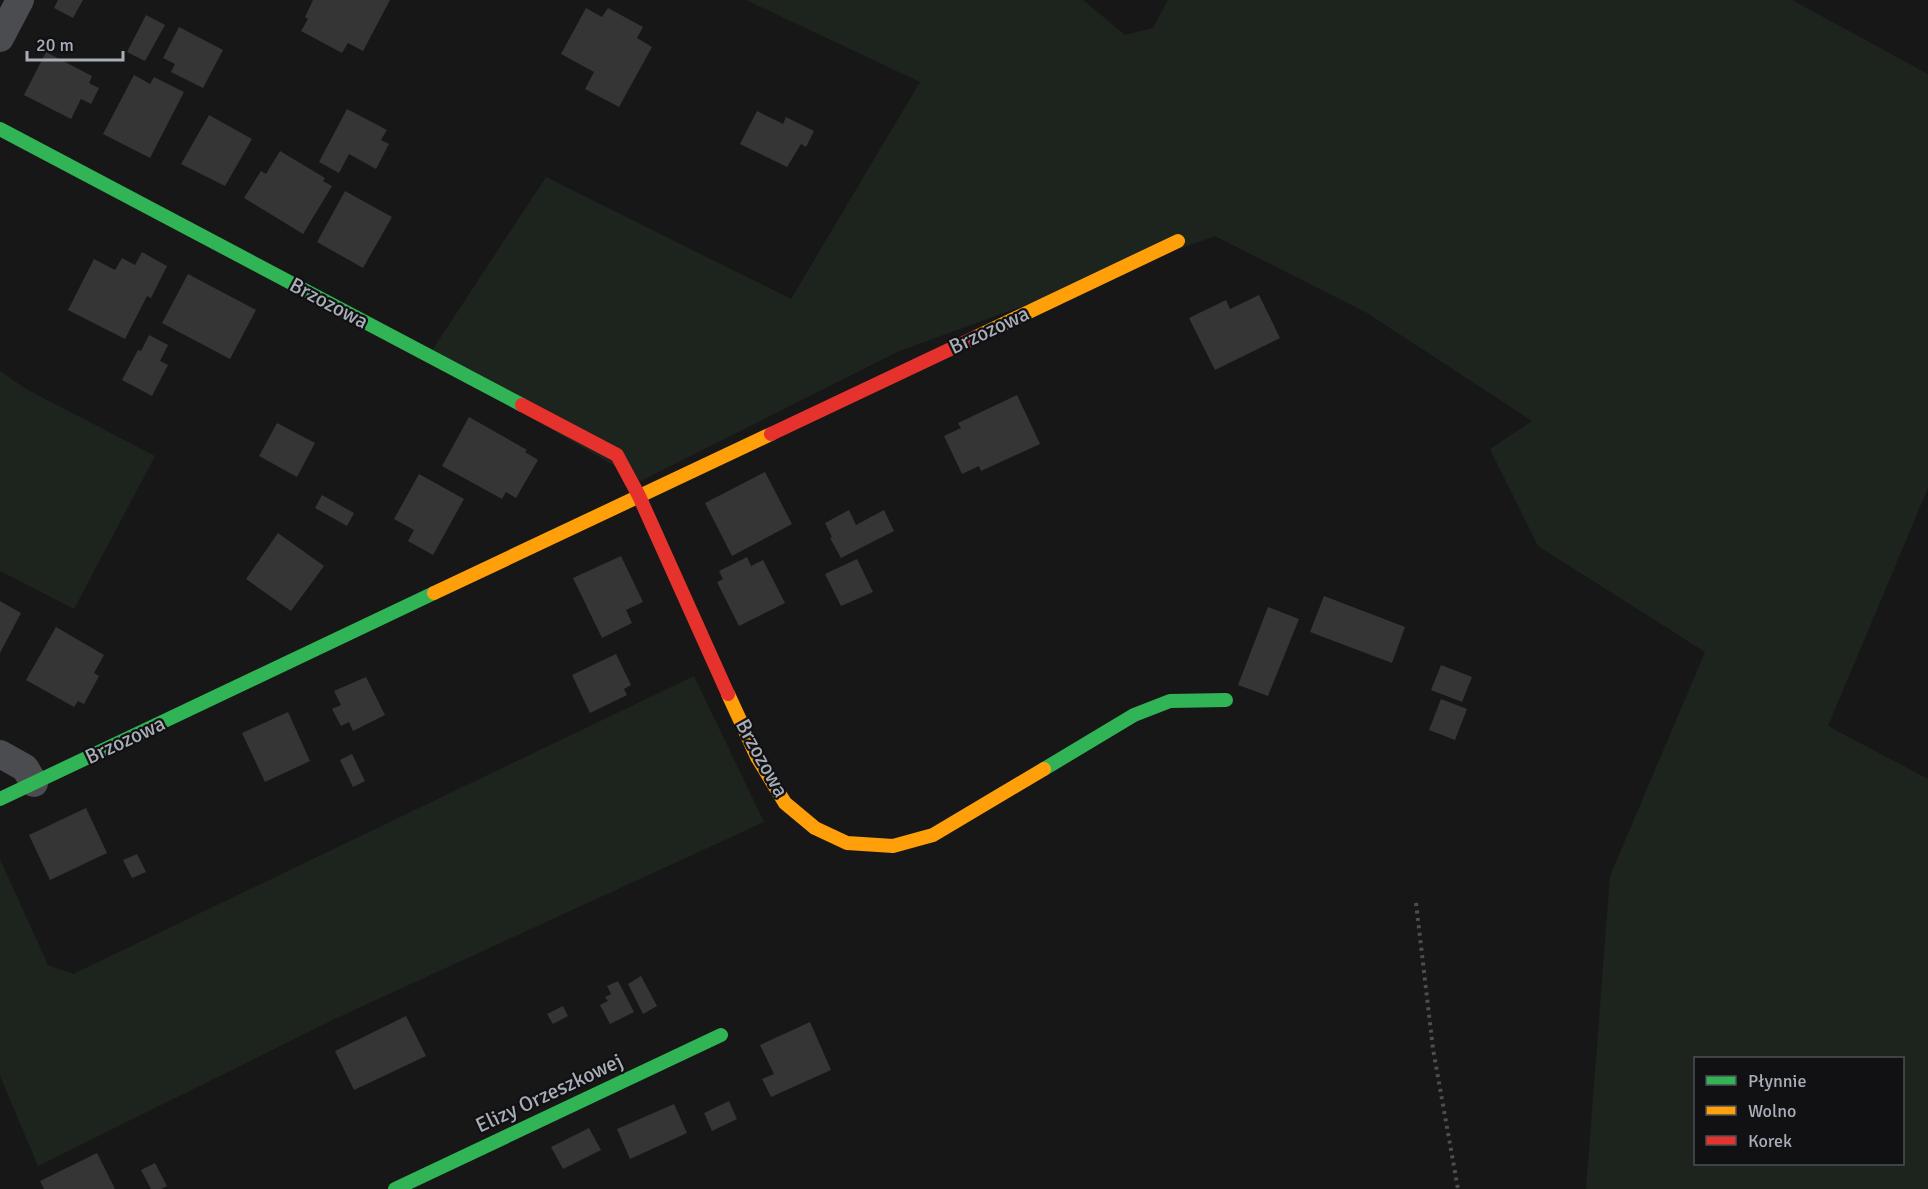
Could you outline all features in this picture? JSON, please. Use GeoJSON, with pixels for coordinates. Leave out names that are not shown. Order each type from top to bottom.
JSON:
{"type":"FeatureCollection","features":[{"type":"Feature","properties":{"kind":"street"},"geometry":{"type":"LineString","coordinates":[[0,38],[20,0]]}},
{"type":"Feature","properties":{"kind":"street","name":"Brzozowa"},"geometry":{"type":"LineString","coordinates":[[0,129],[617,455],[639,496],[757,757],[785,803],[815,828],[847,843],[893,846],[933,835],[1134,715],[1170,701],[1226,700]]}},
{"type":"Feature","properties":{"kind":"street","name":"Brzozowa"},"geometry":{"type":"LineString","coordinates":[[0,799],[1178,241]]}},
{"type":"Feature","properties":{"kind":"street"},"geometry":{"type":"LineString","coordinates":[[0,754],[25,768],[34,783]]}},
{"type":"Feature","properties":{"kind":"street","name":"Elizy Orzeszkowej"},"geometry":{"type":"LineString","coordinates":[[395,1189],[721,1035]]}},
{"type":"Feature","properties":{"kind":"path"},"geometry":{"type":"LineString","coordinates":[[1416,903],[1433,1049],[1458,1189]]}},
{"type":"Feature","properties":{"kind":"shaded area"},"geometry":{"type":"Polygon","coordinates":[[[746,0],[1083,0],[1125,35],[1153,28],[1168,0],[1792,0],[1928,74],[1928,488],[1828,726],[1928,779],[1928,1189],[1586,1189],[1610,876],[1705,652],[1538,546],[1490,449],[1532,421],[1367,313],[1215,236],[897,352],[641,481],[427,358],[546,177],[791,299],[920,82],[746,0]]]}},
{"type":"Feature","properties":{"kind":"shaded area"},"geometry":{"type":"Polygon","coordinates":[[[0,371],[26,389],[155,456],[74,609],[0,571],[0,371]]]}},
{"type":"Feature","properties":{"kind":"shaded area"},"geometry":{"type":"Polygon","coordinates":[[[694,676],[764,822],[339,1017],[38,1166],[0,1076],[0,859],[48,965],[73,974],[694,676]]]}},
{"type":"Feature","properties":{"kind":"building"},"geometry":{"type":"Polygon","coordinates":[[[58,0],[83,0],[73,18],[54,8],[58,0]]]}},
{"type":"Feature","properties":{"kind":"building"},"geometry":{"type":"Polygon","coordinates":[[[313,0],[390,0],[363,51],[348,43],[342,53],[301,31],[308,19],[305,17],[313,0]]]}},
{"type":"Feature","properties":{"kind":"building"},"geometry":{"type":"Polygon","coordinates":[[[586,8],[602,17],[608,8],[643,27],[637,38],[652,47],[619,107],[585,89],[594,72],[561,54],[586,8]]]}},
{"type":"Feature","properties":{"kind":"building"},"geometry":{"type":"Polygon","coordinates":[[[146,15],[165,25],[145,61],[127,52],[146,15]]]}},
{"type":"Feature","properties":{"kind":"building"},"geometry":{"type":"Polygon","coordinates":[[[179,27],[223,50],[203,88],[171,72],[175,64],[163,58],[179,27]]]}},
{"type":"Feature","properties":{"kind":"building"},"geometry":{"type":"Polygon","coordinates":[[[46,52],[92,76],[89,83],[99,88],[91,104],[81,99],[71,119],[24,95],[46,52]]]}},
{"type":"Feature","properties":{"kind":"building"},"geometry":{"type":"Polygon","coordinates":[[[134,75],[150,84],[154,77],[184,92],[150,158],[103,134],[134,75]]]}},
{"type":"Feature","properties":{"kind":"building"},"geometry":{"type":"Polygon","coordinates":[[[347,109],[387,130],[381,140],[389,144],[376,169],[349,154],[339,173],[319,162],[347,109]]]}},
{"type":"Feature","properties":{"kind":"building"},"geometry":{"type":"Polygon","coordinates":[[[757,111],[783,124],[786,117],[814,131],[806,147],[801,144],[787,167],[740,144],[757,111]]]}},
{"type":"Feature","properties":{"kind":"building"},"geometry":{"type":"Polygon","coordinates":[[[209,115],[252,139],[225,186],[181,164],[209,115]]]}},
{"type":"Feature","properties":{"kind":"building"},"geometry":{"type":"Polygon","coordinates":[[[280,151],[325,178],[323,181],[332,186],[303,234],[244,198],[261,171],[266,174],[280,151]]]}},
{"type":"Feature","properties":{"kind":"building"},"geometry":{"type":"Polygon","coordinates":[[[345,191],[392,217],[363,268],[317,242],[345,191]]]}},
{"type":"Feature","properties":{"kind":"building"},"geometry":{"type":"Polygon","coordinates":[[[142,252],[167,266],[151,298],[147,296],[125,339],[68,310],[94,259],[115,270],[122,258],[135,265],[142,252]]]}},
{"type":"Feature","properties":{"kind":"building"},"geometry":{"type":"Polygon","coordinates":[[[188,274],[256,310],[230,359],[162,323],[188,274]]]}},
{"type":"Feature","properties":{"kind":"building"},"geometry":{"type":"Polygon","coordinates":[[[1259,295],[1280,338],[1215,370],[1189,318],[1226,300],[1230,309],[1259,295]]]}},
{"type":"Feature","properties":{"kind":"building"},"geometry":{"type":"Polygon","coordinates":[[[149,335],[168,345],[160,361],[168,365],[152,396],[122,380],[149,335]]]}},
{"type":"Feature","properties":{"kind":"building"},"geometry":{"type":"Polygon","coordinates":[[[1017,395],[1040,444],[981,471],[979,466],[962,474],[944,436],[961,428],[958,423],[1017,395]]]}},
{"type":"Feature","properties":{"kind":"building"},"geometry":{"type":"Polygon","coordinates":[[[469,417],[527,450],[525,452],[538,460],[516,498],[506,492],[502,499],[442,466],[469,417]]]}},
{"type":"Feature","properties":{"kind":"building"},"geometry":{"type":"Polygon","coordinates":[[[277,423],[315,443],[297,477],[259,456],[277,423]]]}},
{"type":"Feature","properties":{"kind":"building"},"geometry":{"type":"Polygon","coordinates":[[[765,472],[792,524],[732,556],[705,503],[765,472]]]}},
{"type":"Feature","properties":{"kind":"building"},"geometry":{"type":"Polygon","coordinates":[[[419,474],[464,499],[433,555],[408,541],[414,530],[394,519],[419,474]]]}},
{"type":"Feature","properties":{"kind":"building"},"geometry":{"type":"Polygon","coordinates":[[[322,495],[354,513],[347,526],[315,508],[322,495]]]}},
{"type":"Feature","properties":{"kind":"building"},"geometry":{"type":"Polygon","coordinates":[[[849,510],[856,525],[884,510],[894,531],[841,558],[825,523],[849,510]]]}},
{"type":"Feature","properties":{"kind":"building"},"geometry":{"type":"Polygon","coordinates":[[[278,533],[324,566],[291,611],[246,579],[278,533]]]}},
{"type":"Feature","properties":{"kind":"building"},"geometry":{"type":"Polygon","coordinates":[[[621,556],[643,602],[626,610],[632,623],[602,638],[573,578],[621,556]]]}},
{"type":"Feature","properties":{"kind":"building"},"geometry":{"type":"Polygon","coordinates":[[[747,557],[751,566],[763,560],[785,603],[739,626],[717,582],[723,579],[719,571],[747,557]]]}},
{"type":"Feature","properties":{"kind":"building"},"geometry":{"type":"Polygon","coordinates":[[[857,559],[873,592],[841,606],[825,574],[857,559]]]}},
{"type":"Feature","properties":{"kind":"building"},"geometry":{"type":"Polygon","coordinates":[[[1324,596],[1405,627],[1392,663],[1310,632],[1324,596]]]}},
{"type":"Feature","properties":{"kind":"building"},"geometry":{"type":"Polygon","coordinates":[[[0,601],[21,613],[0,653],[0,601]]]}},
{"type":"Feature","properties":{"kind":"building"},"geometry":{"type":"Polygon","coordinates":[[[1268,607],[1299,619],[1268,696],[1238,685],[1268,607]]]}},
{"type":"Feature","properties":{"kind":"building"},"geometry":{"type":"Polygon","coordinates":[[[56,627],[104,655],[94,673],[99,676],[84,704],[78,701],[74,707],[26,680],[56,627]]]}},
{"type":"Feature","properties":{"kind":"building"},"geometry":{"type":"Polygon","coordinates":[[[616,654],[631,685],[624,689],[627,695],[590,713],[572,675],[616,654]]]}},
{"type":"Feature","properties":{"kind":"building"},"geometry":{"type":"Polygon","coordinates":[[[1441,665],[1472,677],[1462,702],[1431,690],[1441,665]]]}},
{"type":"Feature","properties":{"kind":"building"},"geometry":{"type":"Polygon","coordinates":[[[366,677],[385,715],[353,731],[349,722],[341,726],[332,709],[341,705],[334,691],[366,677]]]}},
{"type":"Feature","properties":{"kind":"building"},"geometry":{"type":"Polygon","coordinates":[[[1441,699],[1467,709],[1455,740],[1429,730],[1441,699]]]}},
{"type":"Feature","properties":{"kind":"building"},"geometry":{"type":"Polygon","coordinates":[[[288,712],[310,761],[265,782],[242,733],[288,712]]]}},
{"type":"Feature","properties":{"kind":"building"},"geometry":{"type":"Polygon","coordinates":[[[352,754],[365,781],[353,787],[340,760],[352,754]]]}},
{"type":"Feature","properties":{"kind":"building"},"geometry":{"type":"Polygon","coordinates":[[[86,808],[107,853],[50,880],[29,835],[86,808]]]}},
{"type":"Feature","properties":{"kind":"building"},"geometry":{"type":"Polygon","coordinates":[[[137,854],[146,872],[132,878],[123,860],[137,854]]]}},
{"type":"Feature","properties":{"kind":"building"},"geometry":{"type":"Polygon","coordinates":[[[641,976],[657,1006],[643,1014],[628,984],[641,976]]]}},
{"type":"Feature","properties":{"kind":"building"},"geometry":{"type":"Polygon","coordinates":[[[618,981],[634,1012],[610,1024],[600,1005],[608,1001],[605,997],[611,994],[607,986],[618,981]]]}},
{"type":"Feature","properties":{"kind":"building"},"geometry":{"type":"Polygon","coordinates":[[[563,1006],[568,1016],[553,1024],[547,1014],[563,1006]]]}},
{"type":"Feature","properties":{"kind":"building"},"geometry":{"type":"Polygon","coordinates":[[[406,1016],[426,1056],[354,1090],[335,1051],[406,1016]]]}},
{"type":"Feature","properties":{"kind":"building"},"geometry":{"type":"Polygon","coordinates":[[[810,1022],[831,1070],[771,1097],[762,1079],[774,1074],[760,1045],[810,1022]]]}},
{"type":"Feature","properties":{"kind":"building"},"geometry":{"type":"Polygon","coordinates":[[[729,1101],[737,1119],[712,1131],[704,1113],[729,1101]]]}},
{"type":"Feature","properties":{"kind":"building"},"geometry":{"type":"Polygon","coordinates":[[[674,1104],[687,1133],[630,1159],[617,1129],[674,1104]]]}},
{"type":"Feature","properties":{"kind":"building"},"geometry":{"type":"Polygon","coordinates":[[[589,1128],[601,1150],[563,1169],[551,1147],[589,1128]]]}},
{"type":"Feature","properties":{"kind":"building"},"geometry":{"type":"Polygon","coordinates":[[[97,1153],[115,1189],[44,1189],[40,1181],[97,1153]]]}},
{"type":"Feature","properties":{"kind":"building"},"geometry":{"type":"Polygon","coordinates":[[[155,1163],[167,1186],[161,1189],[151,1189],[141,1170],[155,1163]]]}},
{"type":"Feature","properties":{"kind":"traffic: fast"},"geometry":{"type":"LineString","coordinates":[[0,129],[522,405]]}},
{"type":"Feature","properties":{"kind":"traffic: fast"},"geometry":{"type":"LineString","coordinates":[[0,799],[434,593]]}},
{"type":"Feature","properties":{"kind":"traffic: fast"},"geometry":{"type":"LineString","coordinates":[[1044,769],[1134,715],[1170,701],[1226,700]]}},
{"type":"Feature","properties":{"kind":"traffic: fast"},"geometry":{"type":"LineString","coordinates":[[395,1189],[721,1035]]}},
{"type":"Feature","properties":{"kind":"traffic: slow"},"geometry":{"type":"LineString","coordinates":[[976,337],[1178,241]]}},
{"type":"Feature","properties":{"kind":"traffic: slow"},"geometry":{"type":"LineString","coordinates":[[434,593],[771,434]]}},
{"type":"Feature","properties":{"kind":"traffic: slow"},"geometry":{"type":"LineString","coordinates":[[728,694],[757,757],[785,803],[815,828],[847,843],[893,846],[933,835],[1044,769]]}},
{"type":"Feature","properties":{"kind":"traffic: jam"},"geometry":{"type":"LineString","coordinates":[[771,434],[976,337]]}},
{"type":"Feature","properties":{"kind":"traffic: jam"},"geometry":{"type":"LineString","coordinates":[[522,405],[617,455],[639,496],[728,694]]}}]}
